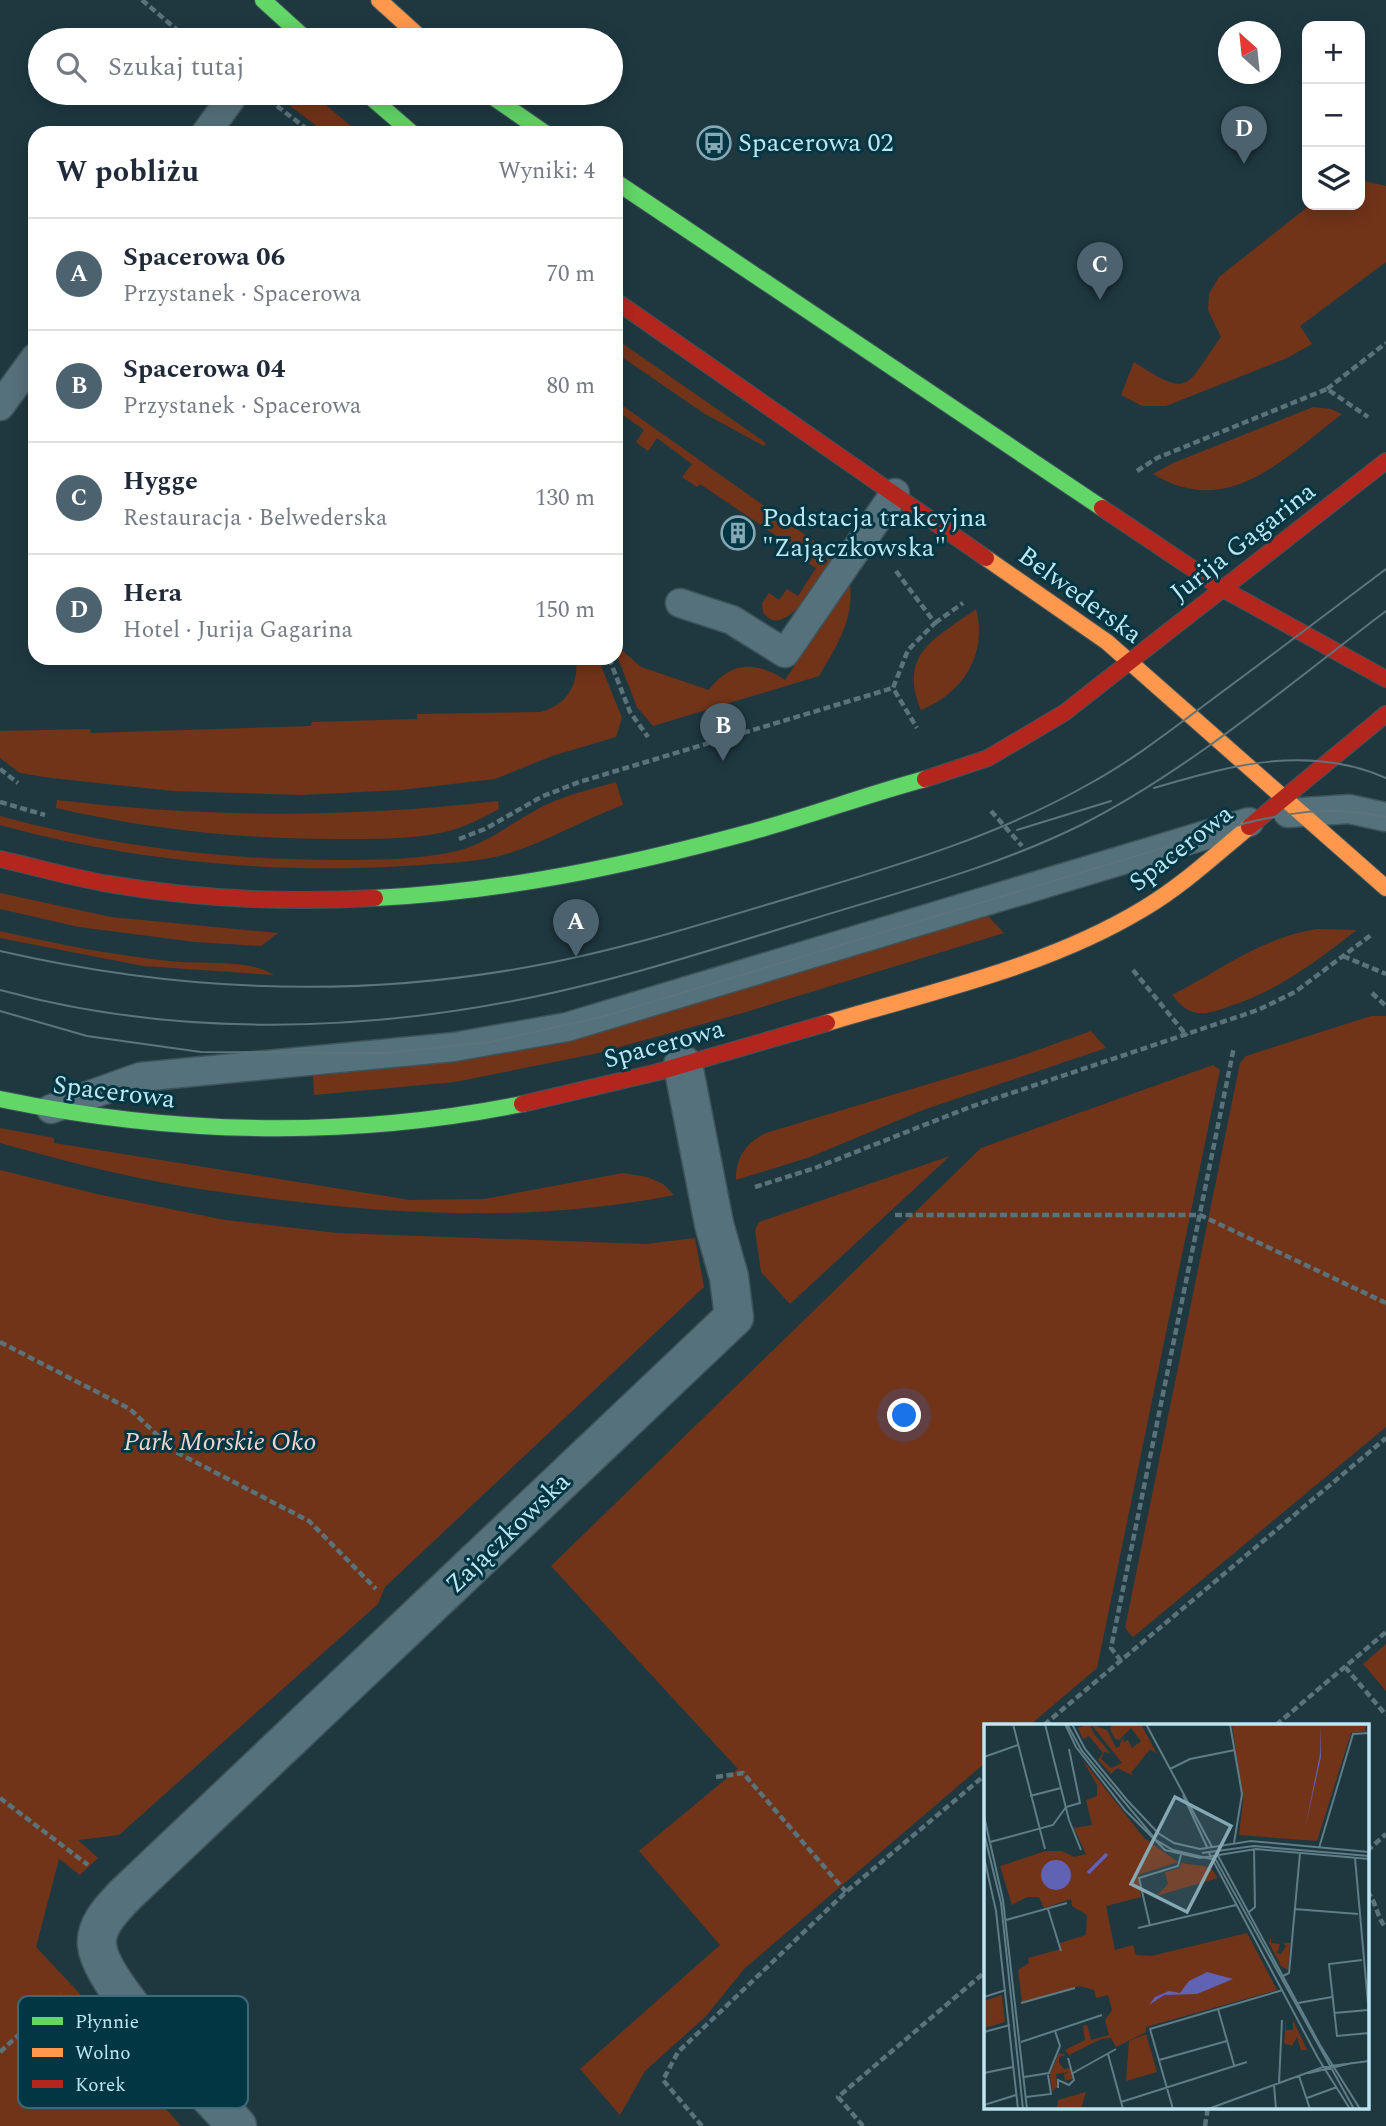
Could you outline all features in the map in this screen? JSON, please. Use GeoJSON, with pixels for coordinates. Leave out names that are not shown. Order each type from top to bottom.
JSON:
{"type":"FeatureCollection","features":[{"type":"Feature","properties":{"kind":"main road"},"geometry":{"type":"LineString","coordinates":[[263,0],[277,28]]}},
{"type":"Feature","properties":{"kind":"main road"},"geometry":{"type":"LineString","coordinates":[[379,0],[410,28]]}},
{"type":"Feature","properties":{"kind":"main road"},"geometry":{"type":"LineString","coordinates":[[380,105],[404,126]]}},
{"type":"Feature","properties":{"kind":"main road"},"geometry":{"type":"LineString","coordinates":[[505,105],[535,126]]}},
{"type":"Feature","properties":{"kind":"main road"},"geometry":{"type":"LineString","coordinates":[[623,187],[1223,589],[1386,679]]}},
{"type":"Feature","properties":{"kind":"main road","name":"Belwederska"},"geometry":{"type":"LineString","coordinates":[[623,306],[1080,621],[1130,661],[1386,888]]}},
{"type":"Feature","properties":{"kind":"main road","name":"Jurija Gagarina"},"geometry":{"type":"LineString","coordinates":[[1130,661],[1386,461]]}},
{"type":"Feature","properties":{"kind":"main road"},"geometry":{"type":"LineString","coordinates":[[0,859],[139,887],[280,900],[440,896],[566,879],[721,841],[978,762],[1006,750],[1054,720],[1130,661]]}},
{"type":"Feature","properties":{"kind":"main road"},"geometry":{"type":"LineString","coordinates":[[1292,805],[1386,714]]}},
{"type":"Feature","properties":{"kind":"main road","name":"Spacerowa"},"geometry":{"type":"LineString","coordinates":[[0,1099],[49,1110],[195,1127],[261,1129],[376,1125],[489,1110],[683,1065],[1002,969],[1100,932],[1156,902],[1258,820]]}},
{"type":"Feature","properties":{"kind":"street","name":"Zajączkowska"},"geometry":{"type":"LineString","coordinates":[[123,1996],[111,1982],[96,1945],[99,1928],[125,1895],[734,1317],[729,1277],[683,1065]]}},
{"type":"Feature","properties":{"kind":"street","name":"Zajączkowska"},"geometry":{"type":"LineString","coordinates":[[221,2108],[237,2126]]}},
{"type":"Feature","properties":{"kind":"lane"},"geometry":{"type":"LineString","coordinates":[[211,126],[226,105]]}},
{"type":"Feature","properties":{"kind":"lane"},"geometry":{"type":"LineString","coordinates":[[0,406],[28,368]]}},
{"type":"Feature","properties":{"kind":"lane"},"geometry":{"type":"LineString","coordinates":[[680,603],[732,620],[785,653],[895,493]]}},
{"type":"Feature","properties":{"kind":"lane"},"geometry":{"type":"LineString","coordinates":[[49,1110],[140,1077],[454,1047],[567,1027],[1258,820],[1292,805],[1349,809],[1386,817]]}},
{"type":"Feature","properties":{"kind":"path"},"geometry":{"type":"LineString","coordinates":[[142,0],[175,28]]}},
{"type":"Feature","properties":{"kind":"path"},"geometry":{"type":"LineString","coordinates":[[276,105],[304,126]]}},
{"type":"Feature","properties":{"kind":"path"},"geometry":{"type":"LineString","coordinates":[[1138,471],[1157,458],[1327,388],[1386,343]]}},
{"type":"Feature","properties":{"kind":"path"},"geometry":{"type":"LineString","coordinates":[[1327,388],[1358,410]]}},
{"type":"Feature","properties":{"kind":"path"},"geometry":{"type":"LineString","coordinates":[[867,535],[934,624]]}},
{"type":"Feature","properties":{"kind":"path"},"geometry":{"type":"LineString","coordinates":[[910,720],[893,688],[908,650],[934,624],[965,601]]}},
{"type":"Feature","properties":{"kind":"path"},"geometry":{"type":"LineString","coordinates":[[612,665],[630,712],[648,737]]}},
{"type":"Feature","properties":{"kind":"path"},"geometry":{"type":"LineString","coordinates":[[449,841],[485,829],[541,797],[579,782],[893,688]]}},
{"type":"Feature","properties":{"kind":"path"},"geometry":{"type":"LineString","coordinates":[[0,769],[18,783]]}},
{"type":"Feature","properties":{"kind":"path"},"geometry":{"type":"LineString","coordinates":[[0,802],[50,817]]}},
{"type":"Feature","properties":{"kind":"path"},"geometry":{"type":"LineString","coordinates":[[710,1199],[802,1172],[970,1107],[1187,1036],[1283,999],[1378,930]]}},
{"type":"Feature","properties":{"kind":"path"},"geometry":{"type":"LineString","coordinates":[[1343,956],[1386,975]]}},
{"type":"Feature","properties":{"kind":"path"},"geometry":{"type":"LineString","coordinates":[[1372,993],[1386,1006]]}},
{"type":"Feature","properties":{"kind":"path"},"geometry":{"type":"LineString","coordinates":[[1156,996],[1187,1036]]}},
{"type":"Feature","properties":{"kind":"path"},"geometry":{"type":"LineString","coordinates":[[1121,1661],[1111,1648],[1234,1047]]}},
{"type":"Feature","properties":{"kind":"path"},"geometry":{"type":"LineString","coordinates":[[895,1215],[1200,1215],[1386,1303]]}},
{"type":"Feature","properties":{"kind":"path"},"geometry":{"type":"LineString","coordinates":[[0,1342],[130,1409],[174,1451],[309,1521],[377,1590]]}},
{"type":"Feature","properties":{"kind":"path"},"geometry":{"type":"LineString","coordinates":[[1045,1724],[1386,1438]]}},
{"type":"Feature","properties":{"kind":"path"},"geometry":{"type":"LineString","coordinates":[[1277,1724],[1386,1632]]}},
{"type":"Feature","properties":{"kind":"path"},"geometry":{"type":"LineString","coordinates":[[1345,1667],[1386,1715]]}},
{"type":"Feature","properties":{"kind":"path"},"geometry":{"type":"LineString","coordinates":[[716,1777],[743,1773],[846,1892]]}},
{"type":"Feature","properties":{"kind":"path"},"geometry":{"type":"LineString","coordinates":[[701,2126],[663,2080],[678,2052],[846,1892],[984,1776]]}},
{"type":"Feature","properties":{"kind":"path"},"geometry":{"type":"LineString","coordinates":[[0,1797],[97,1872]]}},
{"type":"Feature","properties":{"kind":"path"},"geometry":{"type":"LineString","coordinates":[[1368,1850],[1386,1834]]}},
{"type":"Feature","properties":{"kind":"path"},"geometry":{"type":"LineString","coordinates":[[1368,1892],[1374,1899],[1376,1917],[1386,1928]]}},
{"type":"Feature","properties":{"kind":"path"},"geometry":{"type":"LineString","coordinates":[[863,2126],[838,2097],[984,1973]]}},
{"type":"Feature","properties":{"kind":"path"},"geometry":{"type":"LineString","coordinates":[[0,2052],[18,2035]]}},
{"type":"Feature","properties":{"kind":"path"},"geometry":{"type":"LineString","coordinates":[[1205,2126],[1208,2108]]}},
{"type":"Feature","properties":{"kind":"green space"},"geometry":{"type":"Polygon","coordinates":[[[289,105],[326,105],[351,126],[317,126],[289,105]]]}},
{"type":"Feature","properties":{"kind":"green space"},"geometry":{"type":"Polygon","coordinates":[[[1365,181],[1386,186],[1386,262],[1300,326],[1312,344],[1287,358],[1166,406],[1142,406],[1121,395],[1134,362],[1166,381],[1177,384],[1185,382],[1200,368],[1221,337],[1208,310],[1209,294],[1219,277],[1304,210],[1365,210],[1365,181]]]}},
{"type":"Feature","properties":{"kind":"green space"},"geometry":{"type":"Polygon","coordinates":[[[623,344],[766,443],[764,446],[705,414],[623,358],[623,344]]]}},
{"type":"Feature","properties":{"kind":"green space"},"geometry":{"type":"Polygon","coordinates":[[[623,406],[835,556],[793,613],[782,619],[772,620],[763,612],[762,603],[769,593],[779,600],[787,589],[798,596],[816,568],[800,558],[802,553],[700,484],[697,487],[682,477],[692,464],[657,438],[648,451],[636,442],[644,430],[623,415],[623,406]]]}},
{"type":"Feature","properties":{"kind":"green space"},"geometry":{"type":"Polygon","coordinates":[[[1313,407],[1331,409],[1342,414],[1277,464],[1254,478],[1231,487],[1206,490],[1181,486],[1153,474],[1173,463],[1313,407]]]}},
{"type":"Feature","properties":{"kind":"green space"},"geometry":{"type":"Polygon","coordinates":[[[850,583],[847,621],[819,676],[653,726],[637,707],[621,665],[623,665],[623,651],[641,667],[709,690],[726,674],[745,667],[764,669],[785,680],[850,583]]]}},
{"type":"Feature","properties":{"kind":"green space"},"geometry":{"type":"Polygon","coordinates":[[[976,609],[978,641],[969,670],[949,693],[921,710],[915,691],[914,674],[917,661],[935,639],[976,609]]]}},
{"type":"Feature","properties":{"kind":"green space"},"geometry":{"type":"Polygon","coordinates":[[[576,665],[601,665],[622,718],[616,737],[552,756],[495,779],[401,790],[300,795],[173,791],[20,773],[0,758],[0,731],[90,729],[91,733],[311,726],[312,722],[417,719],[417,714],[540,712],[564,699],[573,685],[576,665]]]}},
{"type":"Feature","properties":{"kind":"green space"},"geometry":{"type":"Polygon","coordinates":[[[616,782],[623,805],[512,852],[484,859],[439,864],[303,868],[201,862],[100,848],[0,825],[0,816],[83,836],[208,854],[293,859],[396,859],[468,848],[546,805],[616,782]]]}},
{"type":"Feature","properties":{"kind":"green space"},"geometry":{"type":"Polygon","coordinates":[[[57,800],[223,813],[388,811],[498,801],[499,809],[463,826],[427,835],[386,839],[298,839],[228,835],[125,822],[56,808],[57,800]]]}},
{"type":"Feature","properties":{"kind":"green space"},"geometry":{"type":"Polygon","coordinates":[[[0,893],[111,917],[278,933],[261,946],[195,942],[79,927],[0,909],[0,893]]]}},
{"type":"Feature","properties":{"kind":"green space"},"geometry":{"type":"Polygon","coordinates":[[[988,916],[1004,933],[746,1012],[594,1054],[455,1082],[314,1095],[313,1076],[460,1061],[560,1044],[988,916]]]}},
{"type":"Feature","properties":{"kind":"green space"},"geometry":{"type":"Polygon","coordinates":[[[1318,929],[1357,930],[1281,983],[1221,1009],[1207,1013],[1193,1012],[1172,995],[1260,947],[1278,939],[1318,929]]]}},
{"type":"Feature","properties":{"kind":"green space"},"geometry":{"type":"Polygon","coordinates":[[[0,931],[126,956],[250,966],[274,975],[143,966],[0,938],[0,931]]]}},
{"type":"Feature","properties":{"kind":"green space"},"geometry":{"type":"Polygon","coordinates":[[[1371,1016],[1386,1016],[1386,1427],[1133,1637],[1125,1628],[1240,1063],[1246,1056],[1371,1016]]]}},
{"type":"Feature","properties":{"kind":"green space"},"geometry":{"type":"Polygon","coordinates":[[[1091,1031],[1106,1048],[923,1110],[810,1157],[736,1180],[740,1158],[753,1141],[766,1133],[1018,1057],[1091,1031]]]}},
{"type":"Feature","properties":{"kind":"green space"},"geometry":{"type":"Polygon","coordinates":[[[1213,1065],[1220,1070],[1097,1668],[1031,1724],[984,1724],[984,1764],[744,1969],[706,2016],[645,2071],[620,2115],[580,2069],[720,1945],[639,1851],[738,1769],[551,1566],[981,1148],[1213,1065]]]}},
{"type":"Feature","properties":{"kind":"green space"},"geometry":{"type":"Polygon","coordinates":[[[0,1128],[54,1138],[54,1143],[410,1200],[484,1199],[623,1173],[647,1177],[663,1184],[674,1195],[576,1209],[527,1212],[380,1210],[259,1197],[147,1180],[0,1143],[0,1128]]]}},
{"type":"Feature","properties":{"kind":"green space"},"geometry":{"type":"Polygon","coordinates":[[[950,1156],[790,1304],[761,1272],[755,1230],[759,1222],[950,1156]]]}},
{"type":"Feature","properties":{"kind":"green space","name":"Park Morskie Oko"},"geometry":{"type":"Polygon","coordinates":[[[0,1170],[101,1195],[225,1220],[337,1233],[646,1244],[695,1238],[704,1287],[385,1587],[378,1604],[119,1835],[78,1840],[98,1858],[80,1875],[59,1859],[36,1947],[82,1996],[18,1996],[18,2108],[165,2108],[181,2126],[0,2126],[0,1170]]]}},
{"type":"Feature","properties":{"kind":"green space"},"geometry":{"type":"Polygon","coordinates":[[[1386,1644],[1386,1691],[1363,1664],[1386,1644]]]}},
{"type":"Feature","properties":{"kind":"tram line"},"geometry":{"type":"LineString","coordinates":[[0,951],[131,975],[197,982],[329,987],[396,984],[528,967],[660,936],[904,863],[979,836],[1053,803],[1123,764],[1155,742],[1386,569]]}},
{"type":"Feature","properties":{"kind":"tram line"},"geometry":{"type":"LineString","coordinates":[[0,990],[63,1005],[128,1016],[259,1025],[390,1019],[454,1011],[518,1000],[627,974],[946,878],[1014,854],[1081,825],[1122,803],[1200,752],[1386,611]]}},
{"type":"Feature","properties":{"kind":"tram line"},"geometry":{"type":"LineString","coordinates":[[1154,788],[1241,766],[1299,760],[1328,762],[1386,778]]}},
{"type":"Feature","properties":{"kind":"tram line"},"geometry":{"type":"LineString","coordinates":[[1017,830],[1111,801]]}},
{"type":"Feature","properties":{"kind":"tram line"},"geometry":{"type":"LineString","coordinates":[[0,1011],[87,1036],[201,1052],[387,1053],[490,1042],[605,1016],[1246,823],[1316,811],[1386,817]]}},
{"type":"Feature","properties":{"kind":"traffic: fast"},"geometry":{"type":"LineString","coordinates":[[263,0],[294,28]]}},
{"type":"Feature","properties":{"kind":"traffic: fast"},"geometry":{"type":"LineString","coordinates":[[380,105],[404,126]]}},
{"type":"Feature","properties":{"kind":"traffic: fast"},"geometry":{"type":"LineString","coordinates":[[504,105],[535,126]]}},
{"type":"Feature","properties":{"kind":"traffic: fast"},"geometry":{"type":"LineString","coordinates":[[623,187],[1102,508]]}},
{"type":"Feature","properties":{"kind":"traffic: fast"},"geometry":{"type":"LineString","coordinates":[[375,898],[470,890],[563,876],[747,833],[925,779]]}},
{"type":"Feature","properties":{"kind":"traffic: fast"},"geometry":{"type":"LineString","coordinates":[[0,1099],[130,1120],[261,1128],[392,1123],[522,1104]]}},
{"type":"Feature","properties":{"kind":"traffic: slow"},"geometry":{"type":"LineString","coordinates":[[379,0],[410,28]]}},
{"type":"Feature","properties":{"kind":"traffic: slow"},"geometry":{"type":"LineString","coordinates":[[986,558],[1107,642],[1386,888]]}},
{"type":"Feature","properties":{"kind":"traffic: slow"},"geometry":{"type":"LineString","coordinates":[[827,1023],[989,976],[1068,947],[1143,909],[1198,870],[1249,827]]}},
{"type":"Feature","properties":{"kind":"traffic: jam"},"geometry":{"type":"LineString","coordinates":[[623,306],[986,558]]}},
{"type":"Feature","properties":{"kind":"traffic: jam"},"geometry":{"type":"LineString","coordinates":[[925,779],[988,758],[1064,713],[1386,461]]}},
{"type":"Feature","properties":{"kind":"traffic: jam"},"geometry":{"type":"LineString","coordinates":[[1102,508],[1223,589],[1386,679]]}},
{"type":"Feature","properties":{"kind":"traffic: jam"},"geometry":{"type":"LineString","coordinates":[[1249,827],[1386,714]]}},
{"type":"Feature","properties":{"kind":"traffic: jam"},"geometry":{"type":"LineString","coordinates":[[0,859],[95,882],[175,893],[275,900],[375,898]]}},
{"type":"Feature","properties":{"kind":"traffic: jam"},"geometry":{"type":"LineString","coordinates":[[522,1104],[658,1072],[827,1023]]}},
{"type":"Feature","properties":{"kind":"place","name":"Spacerowa 02"},"geometry":{"type":"Point","coordinates":[714,143]}},
{"type":"Feature","properties":{"kind":"place","name":"Hera"},"geometry":{"type":"Point","coordinates":[1244,164]}},
{"type":"Feature","properties":{"kind":"place","name":"Hygge"},"geometry":{"type":"Point","coordinates":[1100,300]}},
{"type":"Feature","properties":{"kind":"place","name":"Podstacja trakcyjna \"Zajączkowska\""},"geometry":{"type":"Point","coordinates":[738,533]}},
{"type":"Feature","properties":{"kind":"place","name":"Spacerowa 04"},"geometry":{"type":"Point","coordinates":[723,761]}},
{"type":"Feature","properties":{"kind":"place","name":"Spacerowa 06"},"geometry":{"type":"Point","coordinates":[576,957]}}]}
